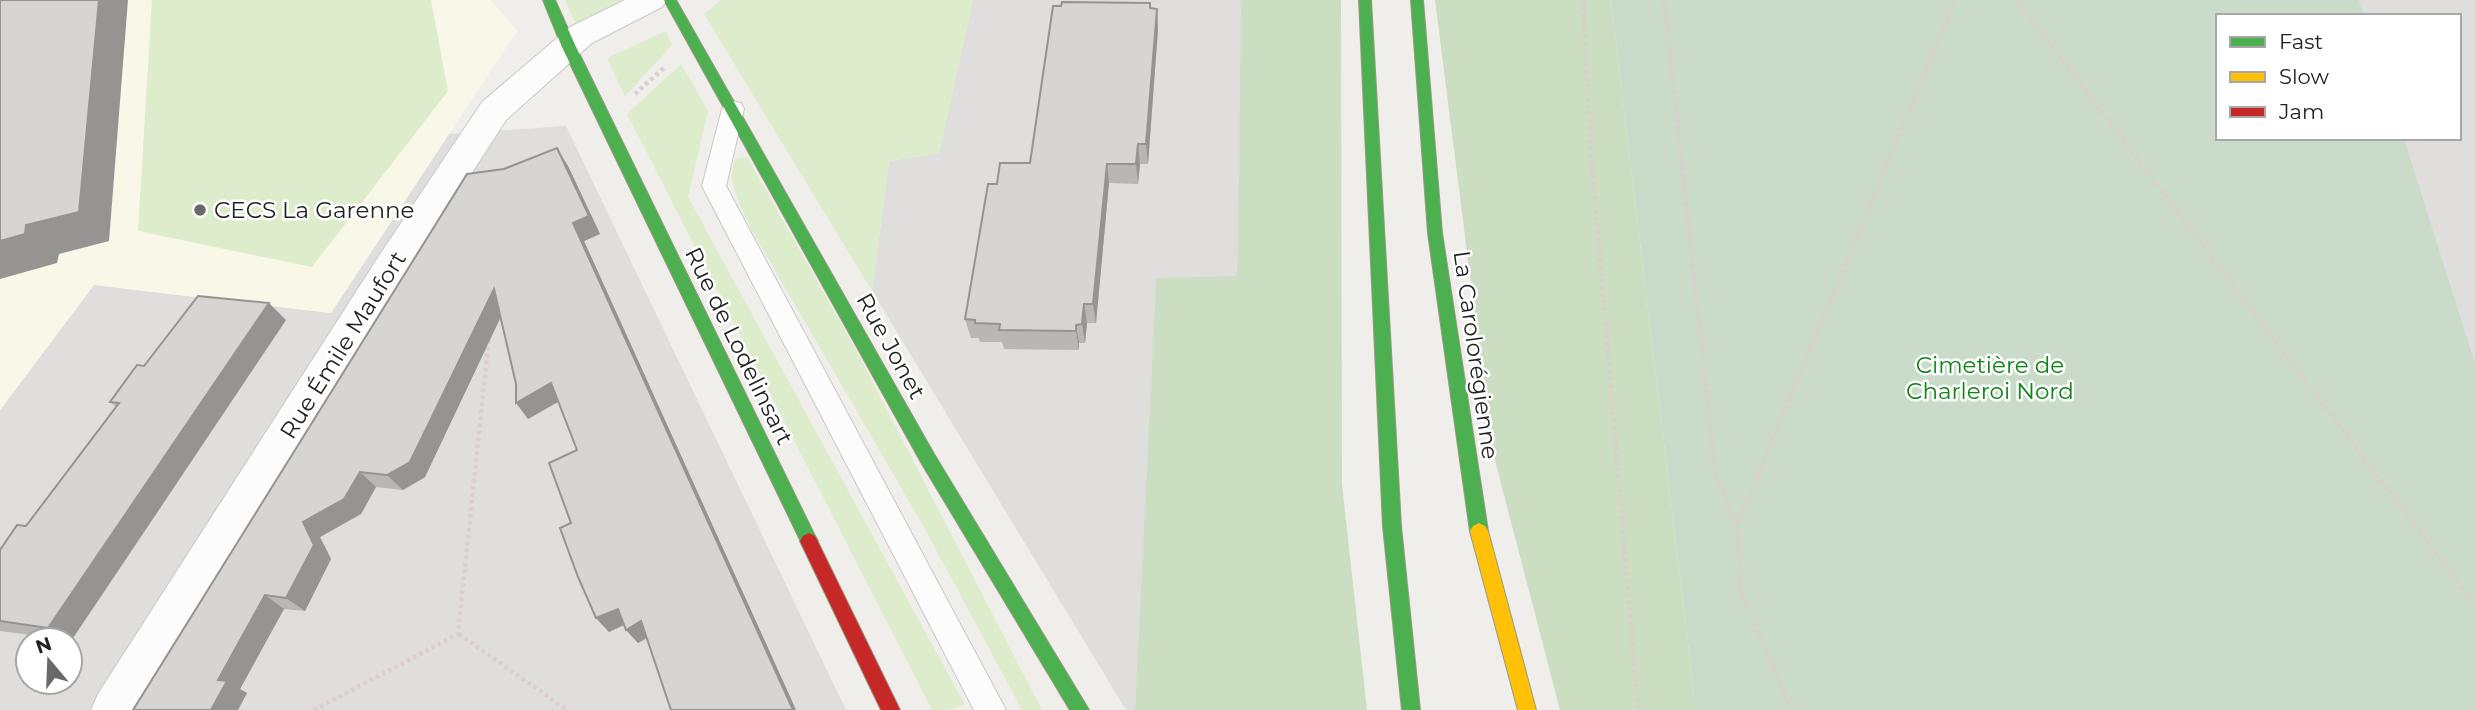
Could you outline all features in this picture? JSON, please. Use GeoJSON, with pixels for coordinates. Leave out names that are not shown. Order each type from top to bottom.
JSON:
{"type":"FeatureCollection","features":[{"type":"Feature","properties":{"kind":"main road","name":"Rue de Lodelinsart"},"geometry":{"type":"LineString","coordinates":[[549,0],[569,47],[891,710]]}},
{"type":"Feature","properties":{"kind":"main road","name":"Rue Jonet"},"geometry":{"type":"LineString","coordinates":[[670,0],[695,49],[733,108],[928,459],[1080,710]]}},
{"type":"Feature","properties":{"kind":"main road"},"geometry":{"type":"LineString","coordinates":[[1365,0],[1392,526],[1411,710]]}},
{"type":"Feature","properties":{"kind":"main road","name":"La Carolorégienne"},"geometry":{"type":"LineString","coordinates":[[1417,0],[1435,233],[1479,531],[1528,710]]}},
{"type":"Feature","properties":{"kind":"street","name":"Rue Émile Maufort"},"geometry":{"type":"LineString","coordinates":[[114,710],[392,266],[494,111],[581,35],[651,0]]}},
{"type":"Feature","properties":{"kind":"lane"},"geometry":{"type":"LineString","coordinates":[[733,108],[714,186],[990,710]]}},
{"type":"Feature","properties":{"kind":"path"},"geometry":{"type":"LineString","coordinates":[[1583,0],[1590,140],[1638,710]]}},
{"type":"Feature","properties":{"kind":"path"},"geometry":{"type":"LineString","coordinates":[[1664,0],[1715,472],[1737,525],[1741,593],[1792,710]]}},
{"type":"Feature","properties":{"kind":"path"},"geometry":{"type":"LineString","coordinates":[[1737,525],[1955,0]]}},
{"type":"Feature","properties":{"kind":"path"},"geometry":{"type":"LineString","coordinates":[[2017,0],[2475,605]]}},
{"type":"Feature","properties":{"kind":"path"},"geometry":{"type":"LineString","coordinates":[[603,117],[619,109],[681,53],[695,49]]}},
{"type":"Feature","properties":{"kind":"path"},"geometry":{"type":"LineString","coordinates":[[458,634],[490,334]]}},
{"type":"Feature","properties":{"kind":"path"},"geometry":{"type":"LineString","coordinates":[[314,710],[458,634]]}},
{"type":"Feature","properties":{"kind":"path"},"geometry":{"type":"LineString","coordinates":[[458,634],[567,710]]}},
{"type":"Feature","properties":{"kind":"shaded area","name":"CECS La Garenne"},"geometry":{"type":"Polygon","coordinates":[[[0,0],[491,0],[517,31],[331,313],[94,285],[0,410],[0,0]]]}},
{"type":"Feature","properties":{"kind":"shaded area"},"geometry":{"type":"Polygon","coordinates":[[[973,0],[1241,0],[1237,277],[1156,279],[1135,710],[1126,710],[872,291],[889,161],[939,153],[973,0]]]}},
{"type":"Feature","properties":{"kind":"shaded area"},"geometry":{"type":"Polygon","coordinates":[[[2359,0],[2475,0],[2475,363],[2405,140],[2461,140],[2461,14],[2363,14],[2359,0]]]}},
{"type":"Feature","properties":{"kind":"shaded area"},"geometry":{"type":"Polygon","coordinates":[[[566,126],[846,710],[0,710],[0,410],[94,285],[331,313],[449,134],[566,126]]]}},
{"type":"Feature","properties":{"kind":"green space"},"geometry":{"type":"Polygon","coordinates":[[[152,0],[431,0],[448,91],[312,267],[138,231],[152,0]]]}},
{"type":"Feature","properties":{"kind":"green space"},"geometry":{"type":"Polygon","coordinates":[[[565,0],[623,0],[575,23],[565,0]]]}},
{"type":"Feature","properties":{"kind":"green space"},"geometry":{"type":"Polygon","coordinates":[[[721,0],[973,0],[939,153],[889,161],[872,291],[704,14],[721,0]]]}},
{"type":"Feature","properties":{"kind":"green space"},"geometry":{"type":"Polygon","coordinates":[[[1241,0],[1341,0],[1342,484],[1367,710],[1135,710],[1156,278],[1237,276],[1241,0]]]}},
{"type":"Feature","properties":{"kind":"green space"},"geometry":{"type":"Polygon","coordinates":[[[1435,0],[1611,0],[1696,710],[1560,710],[1492,449],[1435,0]]]}},
{"type":"Feature","properties":{"kind":"green space","name":"Cimetière de Charleroi Nord"},"geometry":{"type":"Polygon","coordinates":[[[1611,0],[2359,0],[2363,14],[2216,14],[2216,140],[2405,140],[2475,363],[2475,710],[1696,710],[1611,0]]]}},
{"type":"Feature","properties":{"kind":"green space"},"geometry":{"type":"Polygon","coordinates":[[[666,31],[672,45],[625,96],[607,58],[666,31]]]}},
{"type":"Feature","properties":{"kind":"green space"},"geometry":{"type":"Polygon","coordinates":[[[681,64],[708,111],[688,197],[965,705],[947,710],[932,710],[627,114],[681,64]]]}},
{"type":"Feature","properties":{"kind":"green space"},"geometry":{"type":"Polygon","coordinates":[[[747,157],[857,352],[1042,710],[1022,710],[925,529],[750,227],[735,192],[732,174],[737,158],[747,157]]]}},
{"type":"Feature","properties":{"kind":"building"},"geometry":{"type":"Polygon","coordinates":[[[0,0],[99,0],[79,212],[26,225],[25,234],[0,241],[0,0]]]}},
{"type":"Feature","properties":{"kind":"building"},"geometry":{"type":"Polygon","coordinates":[[[1062,2],[1150,3],[1150,8],[1157,9],[1146,144],[1138,144],[1136,164],[1107,164],[1093,304],[1084,304],[1082,324],[1076,325],[1076,331],[999,330],[1000,324],[975,323],[975,320],[965,319],[988,184],[997,184],[1000,163],[1030,163],[1053,6],[1061,6],[1062,2]]]}},
{"type":"Feature","properties":{"kind":"building"},"geometry":{"type":"Polygon","coordinates":[[[557,148],[589,216],[573,223],[793,710],[671,710],[641,621],[626,630],[618,609],[596,618],[560,528],[571,523],[549,463],[577,450],[551,383],[516,403],[516,384],[494,289],[410,462],[387,475],[360,472],[344,499],[303,522],[314,545],[286,598],[265,595],[218,680],[227,681],[211,710],[133,710],[467,174],[504,169],[557,148]]]}},
{"type":"Feature","properties":{"kind":"building"},"geometry":{"type":"Polygon","coordinates":[[[198,296],[269,303],[49,626],[0,621],[0,550],[17,525],[26,526],[119,403],[110,402],[137,365],[144,366],[198,296]]]}},
{"type":"Feature","properties":{"kind":"traffic: fast"},"geometry":{"type":"LineString","coordinates":[[549,0],[569,47],[809,541]]}},
{"type":"Feature","properties":{"kind":"traffic: fast"},"geometry":{"type":"LineString","coordinates":[[670,0],[928,459],[1080,710]]}},
{"type":"Feature","properties":{"kind":"traffic: fast"},"geometry":{"type":"LineString","coordinates":[[1365,0],[1392,526],[1411,710]]}},
{"type":"Feature","properties":{"kind":"traffic: fast"},"geometry":{"type":"LineString","coordinates":[[1417,0],[1435,233],[1479,531]]}},
{"type":"Feature","properties":{"kind":"traffic: slow"},"geometry":{"type":"LineString","coordinates":[[1479,531],[1527,710]]}},
{"type":"Feature","properties":{"kind":"traffic: jam"},"geometry":{"type":"LineString","coordinates":[[809,541],[891,710]]}},
{"type":"Feature","properties":{"kind":"place","name":"CECS La Garenne"},"geometry":{"type":"Point","coordinates":[200,210]}}]}
